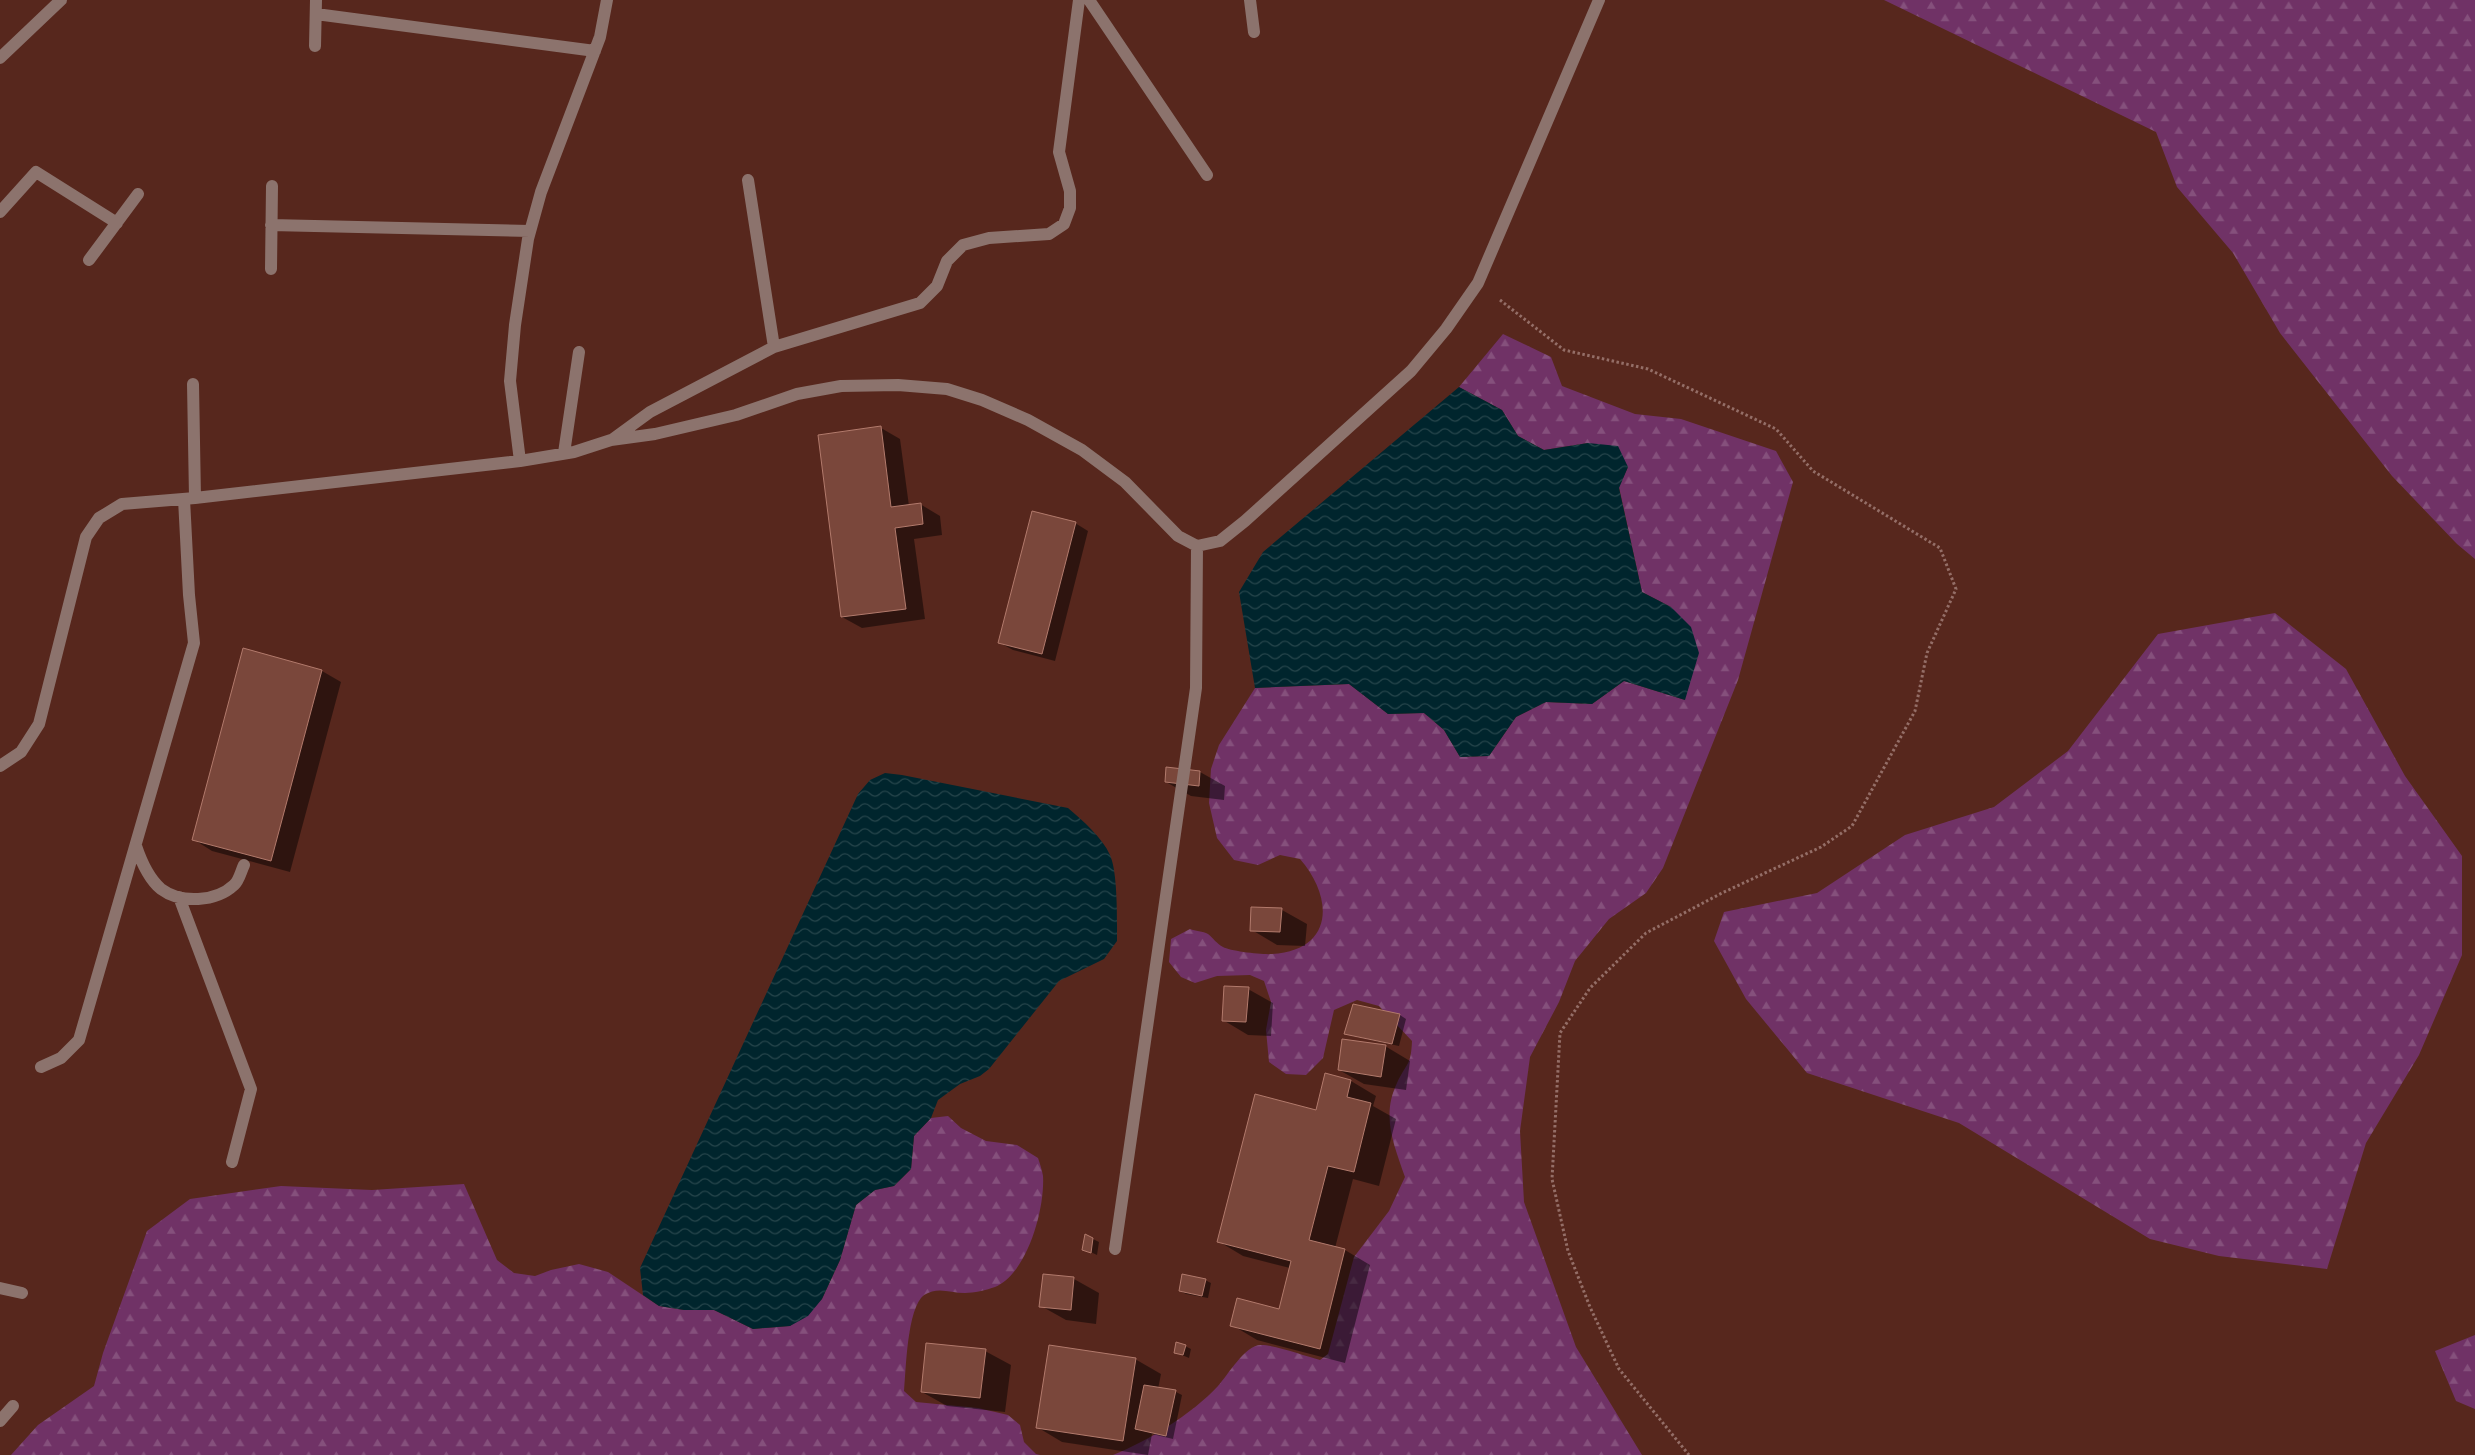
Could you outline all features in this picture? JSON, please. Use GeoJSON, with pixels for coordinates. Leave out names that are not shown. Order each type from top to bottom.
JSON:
{"type":"FeatureCollection","features":[{"type":"Feature","properties":{"kind":"street"},"geometry":{"type":"LineString","coordinates":[[0,58],[61,0]]}},
{"type":"Feature","properties":{"kind":"street"},"geometry":{"type":"LineString","coordinates":[[315,46],[316,0]]}},
{"type":"Feature","properties":{"kind":"street"},"geometry":{"type":"LineString","coordinates":[[520,461],[510,381],[514,325],[530,231],[541,192],[600,37],[607,0]]}},
{"type":"Feature","properties":{"kind":"street"},"geometry":{"type":"LineString","coordinates":[[611,440],[650,412],[774,347],[920,303],[937,286],[947,261],[963,245],[989,238],[1049,234],[1064,224],[1070,208],[1070,191],[1059,152],[1079,0]]}},
{"type":"Feature","properties":{"kind":"street"},"geometry":{"type":"LineString","coordinates":[[1089,0],[1207,174]]}},
{"type":"Feature","properties":{"kind":"street"},"geometry":{"type":"LineString","coordinates":[[1250,0],[1254,32]]}},
{"type":"Feature","properties":{"kind":"street"},"geometry":{"type":"LineString","coordinates":[[0,766],[21,752],[39,724],[86,538],[99,518],[122,504],[190,499],[520,461],[564,454],[611,440],[655,434],[736,415],[798,394],[841,386],[898,385],[947,389],[982,400],[1028,420],[1082,450],[1125,482],[1178,536],[1197,546],[1220,541],[1245,521],[1411,371],[1446,329],[1478,283],[1600,0]]}},
{"type":"Feature","properties":{"kind":"street"},"geometry":{"type":"LineString","coordinates":[[316,14],[595,51]]}},
{"type":"Feature","properties":{"kind":"street"},"geometry":{"type":"LineString","coordinates":[[0,212],[36,172],[117,223]]}},
{"type":"Feature","properties":{"kind":"street"},"geometry":{"type":"LineString","coordinates":[[748,180],[774,347]]}},
{"type":"Feature","properties":{"kind":"street"},"geometry":{"type":"LineString","coordinates":[[271,269],[272,186]]}},
{"type":"Feature","properties":{"kind":"street"},"geometry":{"type":"LineString","coordinates":[[89,260],[138,194]]}},
{"type":"Feature","properties":{"kind":"street"},"geometry":{"type":"LineString","coordinates":[[272,225],[530,231]]}},
{"type":"Feature","properties":{"kind":"street"},"geometry":{"type":"LineString","coordinates":[[564,454],[579,352]]}},
{"type":"Feature","properties":{"kind":"street"},"geometry":{"type":"LineString","coordinates":[[41,1067],[61,1058],[79,1040],[194,643],[189,595],[193,384]]}},
{"type":"Feature","properties":{"kind":"street"},"geometry":{"type":"LineString","coordinates":[[1115,1249],[1196,688],[1197,546]]}},
{"type":"Feature","properties":{"kind":"street"},"geometry":{"type":"LineString","coordinates":[[136,846],[148,873],[162,889],[179,897],[208,898],[225,892],[236,884],[244,865]]}},
{"type":"Feature","properties":{"kind":"street"},"geometry":{"type":"LineString","coordinates":[[179,897],[251,1089],[232,1162]]}},
{"type":"Feature","properties":{"kind":"street"},"geometry":{"type":"LineString","coordinates":[[0,1288],[22,1294]]}},
{"type":"Feature","properties":{"kind":"street"},"geometry":{"type":"LineString","coordinates":[[0,1421],[13,1406]]}},
{"type":"Feature","properties":{"kind":"path"},"geometry":{"type":"LineString","coordinates":[[1478,283],[1564,350],[1648,369],[1776,429],[1814,471],[1940,548],[1956,589],[1927,653],[1915,711],[1852,826],[1821,847],[1722,893],[1646,933],[1590,988],[1560,1033],[1552,1179],[1568,1251],[1590,1307],[1619,1369],[1688,1455]]}},
{"type":"Feature","properties":{"kind":"green space"},"geometry":{"type":"Polygon","coordinates":[[[1884,0],[2475,0],[2475,559],[2457,544],[2392,476],[2280,333],[2233,253],[2177,187],[2156,132],[1884,0]]]}},
{"type":"Feature","properties":{"kind":"green space"},"geometry":{"type":"Polygon","coordinates":[[[1503,334],[1551,357],[1562,386],[1635,414],[1681,419],[1776,451],[1793,482],[1738,680],[1663,868],[1646,893],[1609,919],[1575,961],[1559,1002],[1530,1057],[1520,1131],[1524,1202],[1576,1347],[1642,1455],[1113,1455],[1169,1426],[1196,1407],[1218,1386],[1237,1361],[1255,1346],[1274,1347],[1320,1360],[1328,1354],[1354,1257],[1389,1211],[1405,1177],[1393,1142],[1390,1107],[1397,1083],[1408,1064],[1412,1041],[1379,1006],[1357,1000],[1334,1010],[1323,1058],[1306,1075],[1286,1074],[1269,1062],[1266,1030],[1271,1002],[1264,981],[1250,975],[1217,976],[1195,983],[1181,977],[1169,962],[1171,939],[1190,929],[1208,934],[1223,947],[1247,952],[1272,954],[1292,950],[1307,943],[1317,932],[1322,920],[1319,890],[1311,874],[1300,859],[1280,855],[1258,865],[1234,860],[1217,838],[1209,803],[1211,769],[1219,745],[1255,688],[1349,684],[1388,714],[1424,713],[1444,730],[1460,757],[1489,756],[1516,717],[1546,702],[1592,704],[1624,681],[1685,700],[1671,607],[1642,592],[1619,487],[1628,467],[1588,443],[1544,450],[1518,436],[1502,410],[1459,387],[1503,334]]]}},
{"type":"Feature","properties":{"kind":"green space"},"geometry":{"type":"Polygon","coordinates":[[[2275,613],[2346,669],[2405,776],[2462,856],[2462,955],[2419,1055],[2366,1143],[2327,1269],[2219,1256],[2150,1239],[1959,1123],[1807,1073],[1746,999],[1714,941],[1724,912],[1817,893],[1905,835],[1994,807],[2068,751],[2158,634],[2275,613]]]}},
{"type":"Feature","properties":{"kind":"green space"},"geometry":{"type":"Polygon","coordinates":[[[948,1116],[961,1128],[986,1141],[1017,1145],[1038,1158],[1043,1176],[1041,1205],[1032,1238],[1025,1254],[1007,1280],[995,1287],[976,1292],[929,1292],[918,1302],[908,1340],[904,1391],[916,1402],[978,1408],[1008,1415],[1020,1425],[1024,1442],[1036,1454],[1040,1455],[11,1455],[38,1425],[94,1386],[103,1353],[147,1231],[190,1199],[281,1186],[372,1190],[464,1184],[497,1260],[514,1273],[535,1276],[551,1270],[579,1264],[608,1272],[659,1306],[684,1310],[714,1310],[753,1329],[790,1326],[822,1299],[840,1260],[856,1205],[875,1190],[894,1186],[911,1169],[914,1136],[931,1118],[948,1116]]]}},
{"type":"Feature","properties":{"kind":"green space"},"geometry":{"type":"Polygon","coordinates":[[[2475,1335],[2475,1409],[2456,1401],[2435,1351],[2475,1335]]]}},
{"type":"Feature","properties":{"kind":"water"},"geometry":{"type":"Polygon","coordinates":[[[1459,387],[1502,410],[1518,436],[1544,450],[1588,443],[1618,446],[1628,467],[1619,488],[1642,592],[1671,607],[1691,627],[1699,653],[1685,700],[1624,681],[1592,704],[1546,702],[1516,717],[1489,756],[1460,757],[1444,730],[1424,713],[1388,714],[1349,684],[1255,688],[1239,592],[1263,552],[1459,387]]]}},
{"type":"Feature","properties":{"kind":"water"},"geometry":{"type":"Polygon","coordinates":[[[885,773],[1068,808],[1086,824],[1107,848],[1113,863],[1116,885],[1117,941],[1104,959],[1059,981],[989,1069],[980,1076],[960,1084],[938,1100],[931,1118],[914,1136],[911,1169],[894,1186],[875,1190],[856,1205],[840,1260],[822,1299],[808,1316],[790,1326],[753,1329],[714,1310],[684,1310],[659,1306],[643,1295],[640,1268],[858,794],[870,780],[885,773]]]}},
{"type":"Feature","properties":{"kind":"building"},"geometry":{"type":"Polygon","coordinates":[[[881,426],[891,507],[921,503],[923,524],[895,528],[906,609],[841,617],[818,435],[881,426]]]}},
{"type":"Feature","properties":{"kind":"building"},"geometry":{"type":"Polygon","coordinates":[[[1032,511],[1076,522],[1042,654],[998,643],[1032,511]]]}},
{"type":"Feature","properties":{"kind":"building"},"geometry":{"type":"Polygon","coordinates":[[[243,648],[322,670],[271,861],[192,840],[243,648]]]}},
{"type":"Feature","properties":{"kind":"building"},"geometry":{"type":"Polygon","coordinates":[[[1166,767],[1200,771],[1199,786],[1165,782],[1166,767]]]}},
{"type":"Feature","properties":{"kind":"building"},"geometry":{"type":"Polygon","coordinates":[[[1251,907],[1282,908],[1280,932],[1250,931],[1251,907]]]}},
{"type":"Feature","properties":{"kind":"building"},"geometry":{"type":"Polygon","coordinates":[[[1224,986],[1249,987],[1246,1022],[1222,1021],[1224,986]]]}},
{"type":"Feature","properties":{"kind":"building"},"geometry":{"type":"Polygon","coordinates":[[[1353,1004],[1400,1014],[1392,1044],[1344,1034],[1353,1004]]]}},
{"type":"Feature","properties":{"kind":"building"},"geometry":{"type":"Polygon","coordinates":[[[1342,1039],[1386,1045],[1381,1077],[1338,1070],[1342,1039]]]}},
{"type":"Feature","properties":{"kind":"building"},"geometry":{"type":"Polygon","coordinates":[[[1325,1073],[1351,1080],[1347,1097],[1371,1103],[1354,1172],[1328,1166],[1309,1240],[1345,1249],[1320,1349],[1230,1326],[1237,1298],[1279,1309],[1291,1261],[1217,1242],[1255,1094],[1316,1110],[1325,1073]]]}},
{"type":"Feature","properties":{"kind":"building"},"geometry":{"type":"Polygon","coordinates":[[[1085,1234],[1093,1238],[1091,1253],[1082,1250],[1085,1234]]]}},
{"type":"Feature","properties":{"kind":"building"},"geometry":{"type":"Polygon","coordinates":[[[1043,1274],[1074,1277],[1071,1310],[1039,1307],[1043,1274]]]}},
{"type":"Feature","properties":{"kind":"building"},"geometry":{"type":"Polygon","coordinates":[[[1182,1274],[1206,1279],[1202,1296],[1179,1291],[1182,1274]]]}},
{"type":"Feature","properties":{"kind":"building"},"geometry":{"type":"Polygon","coordinates":[[[1176,1342],[1186,1345],[1183,1355],[1174,1353],[1176,1342]]]}},
{"type":"Feature","properties":{"kind":"building"},"geometry":{"type":"Polygon","coordinates":[[[926,1343],[986,1349],[980,1398],[921,1392],[926,1343]]]}},
{"type":"Feature","properties":{"kind":"building"},"geometry":{"type":"Polygon","coordinates":[[[1049,1345],[1136,1358],[1123,1441],[1036,1428],[1049,1345]]]}},
{"type":"Feature","properties":{"kind":"building"},"geometry":{"type":"Polygon","coordinates":[[[1144,1385],[1176,1390],[1166,1436],[1135,1429],[1144,1385]]]}}]}
